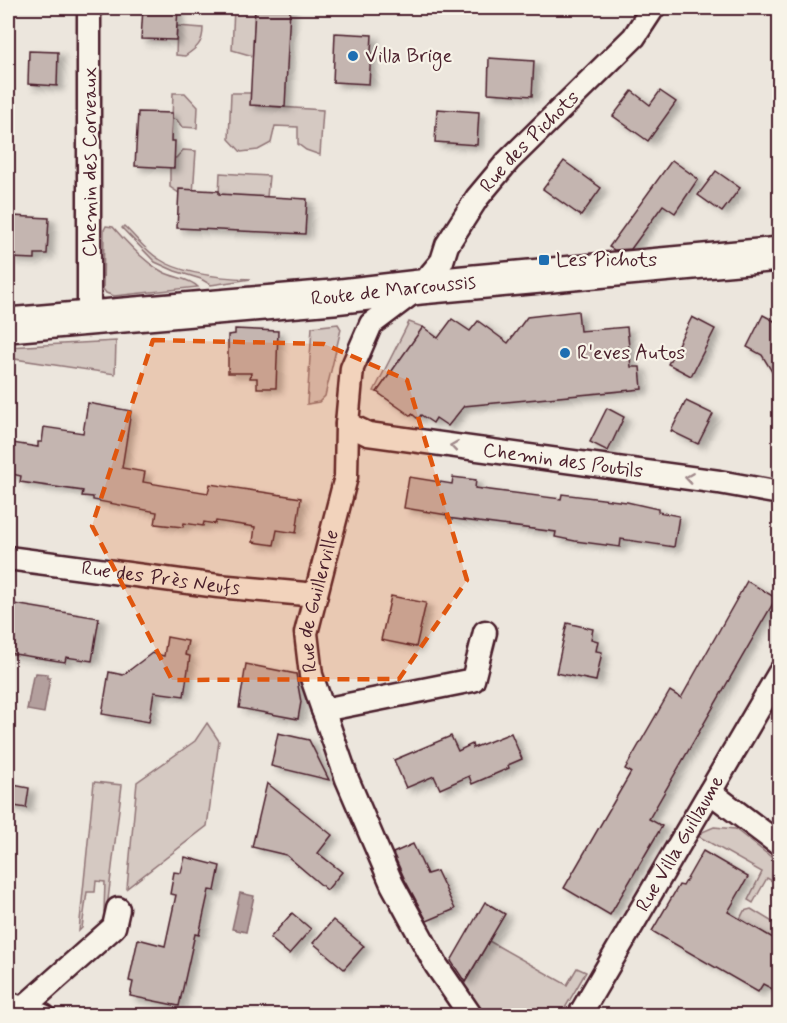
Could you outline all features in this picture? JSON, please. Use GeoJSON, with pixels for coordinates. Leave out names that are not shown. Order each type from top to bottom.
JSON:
{"type":"FeatureCollection","features":[{"type":"Feature","properties":{"kind":"main road","name":"Route de Marcoussis"},"geometry":{"type":"LineString","coordinates":[[8,325],[89,316],[333,297],[780,254]]}},
{"type":"Feature","properties":{"kind":"street","name":"Chemin des Corveaux"},"geometry":{"type":"LineString","coordinates":[[89,316],[90,8]]}},
{"type":"Feature","properties":{"kind":"street","name":"Rue des Pichots"},"geometry":{"type":"LineString","coordinates":[[420,287],[442,261],[447,245],[477,198],[508,161],[634,37],[652,8]]}},
{"type":"Feature","properties":{"kind":"street","name":"Rue de Guillerville"},"geometry":{"type":"LineString","coordinates":[[420,287],[371,324],[352,368],[347,424],[346,477],[306,633],[311,675],[347,779],[392,884],[436,965],[471,1016]]}},
{"type":"Feature","properties":{"kind":"street","name":"Chemin des Poutils"},"geometry":{"type":"LineString","coordinates":[[347,424],[368,434],[719,482],[780,493]]}},
{"type":"Feature","properties":{"kind":"street","name":"Rue des Près Neufs"},"geometry":{"type":"LineString","coordinates":[[8,558],[218,586],[316,595]]}},
{"type":"Feature","properties":{"kind":"street"},"geometry":{"type":"LineString","coordinates":[[323,710],[473,680],[485,632]]}},
{"type":"Feature","properties":{"kind":"street","name":"Rue Villa Guillaume"},"geometry":{"type":"LineString","coordinates":[[579,1016],[780,672]]}},
{"type":"Feature","properties":{"kind":"street"},"geometry":{"type":"LineString","coordinates":[[710,792],[780,845]]}},
{"type":"Feature","properties":{"kind":"street"},"geometry":{"type":"LineString","coordinates":[[25,1009],[114,927],[118,909]]}},
{"type":"Feature","properties":{"kind":"highlighted area"},"geometry":{"type":"Polygon","coordinates":[[[153,340],[324,344],[407,380],[467,580],[399,679],[172,680],[92,526],[153,340]]]}},
{"type":"Feature","properties":{"kind":"shaded area"},"geometry":{"type":"Polygon","coordinates":[[[234,8],[255,8],[253,56],[232,50],[234,8]]]}},
{"type":"Feature","properties":{"kind":"shaded area"},"geometry":{"type":"Polygon","coordinates":[[[177,26],[203,28],[202,38],[198,45],[185,56],[176,55],[177,26]]]}},
{"type":"Feature","properties":{"kind":"shaded area"},"geometry":{"type":"Polygon","coordinates":[[[173,93],[185,93],[198,107],[197,128],[182,127],[177,120],[172,119],[173,93]]]}},
{"type":"Feature","properties":{"kind":"shaded area"},"geometry":{"type":"Polygon","coordinates":[[[231,93],[251,93],[251,105],[323,110],[320,155],[298,144],[298,127],[275,126],[271,143],[258,150],[241,152],[229,139],[231,93]]]}},
{"type":"Feature","properties":{"kind":"shaded area"},"geometry":{"type":"Polygon","coordinates":[[[183,150],[196,151],[193,194],[179,193],[170,187],[170,158],[176,158],[183,150]]]}},
{"type":"Feature","properties":{"kind":"shaded area"},"geometry":{"type":"Polygon","coordinates":[[[220,173],[269,176],[267,197],[219,195],[220,173]]]}},
{"type":"Feature","properties":{"kind":"shaded area"},"geometry":{"type":"Polygon","coordinates":[[[106,226],[113,227],[136,252],[156,268],[198,287],[114,296],[106,293],[103,289],[104,230],[106,226]]]}},
{"type":"Feature","properties":{"kind":"shaded area"},"geometry":{"type":"Polygon","coordinates":[[[124,226],[150,252],[168,264],[203,274],[251,279],[211,285],[201,279],[175,271],[155,262],[122,228],[124,226]]]}},
{"type":"Feature","properties":{"kind":"shaded area"},"geometry":{"type":"Polygon","coordinates":[[[409,322],[423,327],[377,392],[374,391],[409,322]]]}},
{"type":"Feature","properties":{"kind":"shaded area"},"geometry":{"type":"Polygon","coordinates":[[[338,324],[341,329],[325,396],[319,402],[307,404],[312,327],[338,324]]]}},
{"type":"Feature","properties":{"kind":"shaded area"},"geometry":{"type":"Polygon","coordinates":[[[116,341],[115,374],[8,358],[8,347],[116,341]]]}},
{"type":"Feature","properties":{"kind":"shaded area"},"geometry":{"type":"Polygon","coordinates":[[[36,673],[47,674],[47,678],[50,678],[44,713],[27,710],[33,676],[36,673]]]}},
{"type":"Feature","properties":{"kind":"shaded area"},"geometry":{"type":"Polygon","coordinates":[[[207,723],[219,741],[207,826],[127,888],[137,782],[195,741],[207,723]]]}},
{"type":"Feature","properties":{"kind":"shaded area"},"geometry":{"type":"Polygon","coordinates":[[[94,782],[122,785],[107,908],[104,911],[105,882],[96,881],[95,892],[87,892],[82,928],[79,931],[94,782]]]}},
{"type":"Feature","properties":{"kind":"shaded area"},"geometry":{"type":"Polygon","coordinates":[[[714,827],[735,829],[779,863],[779,885],[767,878],[753,903],[748,900],[762,872],[698,836],[714,827]]]}},
{"type":"Feature","properties":{"kind":"shaded area"},"geometry":{"type":"Polygon","coordinates":[[[240,893],[254,896],[246,932],[232,929],[240,893]]]}},
{"type":"Feature","properties":{"kind":"shaded area"},"geometry":{"type":"Polygon","coordinates":[[[751,909],[779,926],[779,942],[740,919],[744,911],[751,909]]]}},
{"type":"Feature","properties":{"kind":"shaded area"},"geometry":{"type":"Polygon","coordinates":[[[489,941],[567,985],[577,968],[586,972],[561,1015],[485,1015],[463,986],[489,941]]]}},
{"type":"Feature","properties":{"kind":"building"},"geometry":{"type":"Polygon","coordinates":[[[143,8],[178,8],[176,40],[141,39],[143,8]]]}},
{"type":"Feature","properties":{"kind":"building"},"geometry":{"type":"Polygon","coordinates":[[[255,8],[290,8],[285,107],[250,105],[255,8]]]}},
{"type":"Feature","properties":{"kind":"building","name":"Villa Brige"},"geometry":{"type":"Polygon","coordinates":[[[335,33],[372,35],[369,84],[333,82],[335,33]]]}},
{"type":"Feature","properties":{"kind":"building"},"geometry":{"type":"Polygon","coordinates":[[[29,51],[58,52],[57,86],[28,84],[29,51]]]}},
{"type":"Feature","properties":{"kind":"building"},"geometry":{"type":"Polygon","coordinates":[[[489,58],[534,61],[532,96],[488,93],[489,58]]]}},
{"type":"Feature","properties":{"kind":"building"},"geometry":{"type":"Polygon","coordinates":[[[632,91],[650,105],[660,91],[676,102],[648,141],[613,116],[632,91]]]}},
{"type":"Feature","properties":{"kind":"building"},"geometry":{"type":"Polygon","coordinates":[[[437,109],[479,112],[477,145],[435,142],[437,109]]]}},
{"type":"Feature","properties":{"kind":"building"},"geometry":{"type":"Polygon","coordinates":[[[138,112],[172,113],[171,141],[175,141],[174,168],[135,166],[138,112]]]}},
{"type":"Feature","properties":{"kind":"building"},"geometry":{"type":"Polygon","coordinates":[[[672,160],[698,179],[675,213],[663,205],[631,249],[614,250],[609,247],[672,160]]]}},
{"type":"Feature","properties":{"kind":"building"},"geometry":{"type":"Polygon","coordinates":[[[564,161],[601,188],[581,216],[543,189],[564,161]]]}},
{"type":"Feature","properties":{"kind":"building"},"geometry":{"type":"Polygon","coordinates":[[[716,171],[740,188],[722,212],[698,195],[716,171]]]}},
{"type":"Feature","properties":{"kind":"building"},"geometry":{"type":"Polygon","coordinates":[[[179,189],[219,191],[219,194],[307,199],[305,234],[177,228],[179,189]]]}},
{"type":"Feature","properties":{"kind":"building"},"geometry":{"type":"Polygon","coordinates":[[[12,216],[49,218],[47,254],[35,254],[35,259],[10,258],[12,216]]]}},
{"type":"Feature","properties":{"kind":"building"},"geometry":{"type":"Polygon","coordinates":[[[578,311],[580,331],[627,327],[631,367],[640,367],[642,389],[464,406],[448,426],[436,418],[433,423],[421,415],[418,419],[412,414],[411,416],[377,392],[423,327],[438,338],[452,319],[470,331],[478,321],[508,343],[527,317],[578,311]]]}},
{"type":"Feature","properties":{"kind":"building"},"geometry":{"type":"Polygon","coordinates":[[[763,315],[780,324],[780,385],[762,355],[747,347],[763,315]]]}},
{"type":"Feature","properties":{"kind":"building"},"geometry":{"type":"Polygon","coordinates":[[[692,317],[715,329],[691,376],[668,364],[692,317]]]}},
{"type":"Feature","properties":{"kind":"building"},"geometry":{"type":"Polygon","coordinates":[[[235,329],[278,331],[276,388],[257,388],[257,378],[250,378],[251,373],[228,373],[228,335],[235,334],[235,329]]]}},
{"type":"Feature","properties":{"kind":"building"},"geometry":{"type":"Polygon","coordinates":[[[686,401],[713,414],[698,444],[671,431],[686,401]]]}},
{"type":"Feature","properties":{"kind":"building"},"geometry":{"type":"Polygon","coordinates":[[[88,403],[131,411],[122,468],[145,472],[143,482],[208,493],[210,484],[301,498],[296,533],[277,530],[274,545],[253,542],[255,527],[216,521],[215,524],[204,522],[203,526],[184,523],[183,527],[155,524],[157,512],[93,500],[93,497],[82,496],[83,491],[20,482],[21,476],[8,473],[13,443],[38,447],[38,442],[42,442],[44,427],[83,433],[88,403]]]}},
{"type":"Feature","properties":{"kind":"building"},"geometry":{"type":"Polygon","coordinates":[[[607,408],[624,417],[608,451],[590,442],[607,408]]]}},
{"type":"Feature","properties":{"kind":"building"},"geometry":{"type":"Polygon","coordinates":[[[409,477],[452,484],[453,477],[476,480],[475,488],[561,499],[562,494],[627,502],[658,509],[658,512],[679,516],[674,547],[621,539],[620,547],[575,541],[555,537],[556,532],[447,518],[447,515],[404,508],[409,477]]]}},
{"type":"Feature","properties":{"kind":"building"},"geometry":{"type":"Polygon","coordinates":[[[747,581],[776,598],[649,819],[662,826],[610,915],[564,888],[631,772],[625,769],[670,691],[681,698],[747,581]]]}},
{"type":"Feature","properties":{"kind":"building"},"geometry":{"type":"Polygon","coordinates":[[[391,596],[426,603],[416,647],[381,640],[391,596]]]}},
{"type":"Feature","properties":{"kind":"building"},"geometry":{"type":"Polygon","coordinates":[[[8,603],[99,618],[92,661],[66,657],[65,662],[8,653],[8,603]]]}},
{"type":"Feature","properties":{"kind":"building"},"geometry":{"type":"Polygon","coordinates":[[[567,623],[593,629],[591,639],[598,641],[596,651],[602,652],[596,681],[556,673],[567,623]]]}},
{"type":"Feature","properties":{"kind":"building"},"geometry":{"type":"Polygon","coordinates":[[[167,637],[188,641],[185,655],[190,656],[184,696],[154,692],[149,722],[102,714],[109,672],[123,675],[152,653],[164,656],[167,637]]]}},
{"type":"Feature","properties":{"kind":"building"},"geometry":{"type":"Polygon","coordinates":[[[246,664],[296,674],[301,702],[298,719],[239,708],[246,664]]]}},
{"type":"Feature","properties":{"kind":"building"},"geometry":{"type":"Polygon","coordinates":[[[278,733],[309,740],[329,780],[271,766],[278,733]]]}},
{"type":"Feature","properties":{"kind":"building"},"geometry":{"type":"Polygon","coordinates":[[[511,733],[522,759],[508,765],[509,768],[472,784],[469,776],[440,789],[434,776],[406,788],[394,760],[451,736],[458,751],[472,744],[473,748],[511,733]]]}},
{"type":"Feature","properties":{"kind":"building"},"geometry":{"type":"Polygon","coordinates":[[[267,783],[332,835],[318,853],[342,872],[327,890],[286,855],[252,847],[267,783]]]}},
{"type":"Feature","properties":{"kind":"building"},"geometry":{"type":"Polygon","coordinates":[[[8,784],[29,788],[26,808],[8,805],[8,784]]]}},
{"type":"Feature","properties":{"kind":"building"},"geometry":{"type":"Polygon","coordinates":[[[413,844],[427,874],[437,871],[455,909],[427,921],[393,853],[413,844]]]}},
{"type":"Feature","properties":{"kind":"building"},"geometry":{"type":"Polygon","coordinates":[[[703,851],[748,877],[728,912],[780,942],[780,993],[763,984],[758,992],[652,931],[679,885],[683,886],[703,851]]]}},
{"type":"Feature","properties":{"kind":"building"},"geometry":{"type":"Polygon","coordinates":[[[185,857],[220,866],[215,891],[209,890],[199,935],[195,934],[179,1006],[130,996],[133,982],[129,981],[138,939],[165,946],[176,895],[170,894],[174,872],[181,873],[185,857]]]}},
{"type":"Feature","properties":{"kind":"building"},"geometry":{"type":"Polygon","coordinates":[[[485,902],[505,914],[465,982],[451,961],[485,902]]]}},
{"type":"Feature","properties":{"kind":"building"},"geometry":{"type":"Polygon","coordinates":[[[292,913],[311,929],[289,954],[270,938],[292,913]]]}},
{"type":"Feature","properties":{"kind":"building"},"geometry":{"type":"Polygon","coordinates":[[[333,920],[364,946],[344,969],[313,943],[333,920]]]}},
{"type":"Feature","properties":{"kind":"place","name":"Villa Brige"},"geometry":{"type":"Point","coordinates":[353,56]}},
{"type":"Feature","properties":{"kind":"place","name":"Les Pichots"},"geometry":{"type":"Point","coordinates":[544,260]}},
{"type":"Feature","properties":{"kind":"place","name":"R'eves Autos"},"geometry":{"type":"Point","coordinates":[565,353]}}]}
